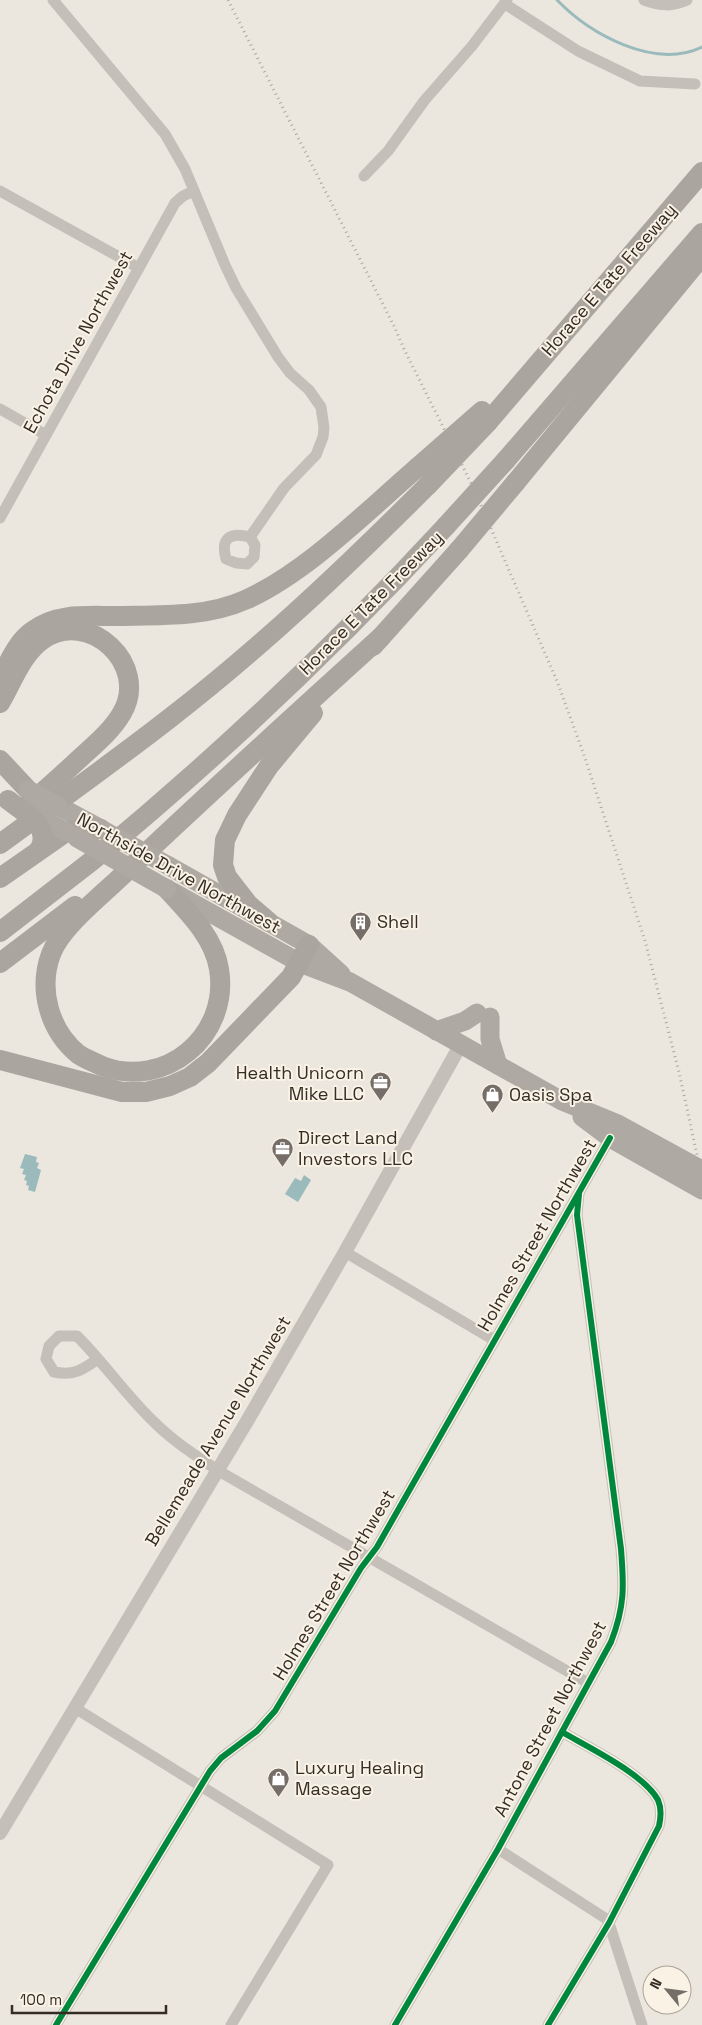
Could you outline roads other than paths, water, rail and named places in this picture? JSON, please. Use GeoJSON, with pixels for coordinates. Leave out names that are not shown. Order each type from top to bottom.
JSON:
{"type":"FeatureCollection","features":[{"type":"Feature","properties":{"kind":"highway","name":"Horace E Tate Freeway"},"geometry":{"type":"LineString","coordinates":[[0,844],[171,718],[236,665],[306,603],[428,485],[485,416],[529,374],[702,172]]}},
{"type":"Feature","properties":{"kind":"highway","name":"Horace E Tate Freeway"},"geometry":{"type":"LineString","coordinates":[[0,932],[100,853],[277,698],[408,567],[446,526],[506,460],[702,233]]}},
{"type":"Feature","properties":{"kind":"highway"},"geometry":{"type":"LineString","coordinates":[[269,922],[248,904],[227,877],[223,852],[229,829],[269,766],[287,743],[459,550],[702,256]]}},
{"type":"Feature","properties":{"kind":"highway"},"geometry":{"type":"LineString","coordinates":[[0,679],[21,642],[32,631],[51,620],[72,616],[195,612],[242,602],[259,594],[277,584],[321,550],[418,467],[485,416]]}},
{"type":"Feature","properties":{"kind":"highway"},"geometry":{"type":"LineString","coordinates":[[0,703],[32,650],[42,640],[64,632],[85,632],[105,641],[120,655],[130,684],[123,712],[116,722],[92,747],[0,829]]}},
{"type":"Feature","properties":{"kind":"highway"},"geometry":{"type":"LineString","coordinates":[[167,889],[201,930],[213,949],[220,978],[218,1005],[212,1022],[201,1040],[188,1053],[170,1064],[150,1070],[130,1072],[112,1070],[79,1055],[59,1032],[51,1014],[46,995],[48,968],[54,948],[66,930],[152,847],[259,746],[381,637]]}},
{"type":"Feature","properties":{"kind":"highway"},"geometry":{"type":"LineString","coordinates":[[0,760],[10,786],[42,830],[44,840],[40,848]]}},
{"type":"Feature","properties":{"kind":"highway","name":"Northside Drive Northwest"},"geometry":{"type":"LineString","coordinates":[[10,786],[58,806],[269,922],[305,954]]}},
{"type":"Feature","properties":{"kind":"highway","name":"Northside Drive Northwest"},"geometry":{"type":"LineString","coordinates":[[10,786],[69,839],[167,889],[305,954],[350,982],[562,1101],[618,1124],[702,1170]]}},
{"type":"Feature","properties":{"kind":"highway"},"geometry":{"type":"LineString","coordinates":[[58,806],[64,818],[69,839]]}},
{"type":"Feature","properties":{"kind":"highway"},"geometry":{"type":"LineString","coordinates":[[0,893],[84,829],[101,829]]}},
{"type":"Feature","properties":{"kind":"highway"},"geometry":{"type":"LineString","coordinates":[[0,878],[40,848],[69,839]]}},
{"type":"Feature","properties":{"kind":"highway"},"geometry":{"type":"LineString","coordinates":[[0,964],[152,847]]}},
{"type":"Feature","properties":{"kind":"highway"},"geometry":{"type":"LineString","coordinates":[[0,1060],[122,1092],[146,1092],[170,1086],[190,1077],[208,1063],[291,977],[305,954]]}},
{"type":"Feature","properties":{"kind":"highway"},"geometry":{"type":"LineString","coordinates":[[436,1031],[484,1015],[498,1065]]}},
{"type":"Feature","properties":{"kind":"highway","name":"Northside Drive Northwest"},"geometry":{"type":"LineString","coordinates":[[562,1101],[610,1138],[702,1190]]}},
{"type":"Feature","properties":{"kind":"street"},"geometry":{"type":"LineString","coordinates":[[53,0],[161,129],[176,152],[236,288],[278,357],[316,399],[324,419],[323,437],[316,455],[284,488],[250,537]]}},
{"type":"Feature","properties":{"kind":"street"},"geometry":{"type":"LineString","coordinates":[[644,0],[657,5],[674,6],[687,0]]}},
{"type":"Feature","properties":{"kind":"street"},"geometry":{"type":"LineString","coordinates":[[364,176],[388,151],[424,101],[506,2],[578,51],[640,81],[695,84]]}},
{"type":"Feature","properties":{"kind":"street"},"geometry":{"type":"LineString","coordinates":[[0,190],[139,268]]}},
{"type":"Feature","properties":{"kind":"street","name":"Echota Drive Northwest"},"geometry":{"type":"LineString","coordinates":[[0,518],[176,203],[183,196],[194,191]]}},
{"type":"Feature","properties":{"kind":"street"},"geometry":{"type":"LineString","coordinates":[[0,409],[46,435]]}},
{"type":"Feature","properties":{"kind":"street","name":"Bellemeade Avenue Northwest"},"geometry":{"type":"LineString","coordinates":[[0,1832],[345,1252],[461,1044]]}},
{"type":"Feature","properties":{"kind":"street","name":"Holmes Street Northwest"},"geometry":{"type":"LineString","coordinates":[[56,2025],[200,1786],[221,1758],[257,1731],[275,1711],[361,1568],[377,1548],[610,1138]]}},
{"type":"Feature","properties":{"kind":"street","name":"Antone Street Northwest"},"geometry":{"type":"LineString","coordinates":[[395,2025],[498,1849],[611,1642],[623,1606],[624,1584],[621,1549],[577,1215],[579,1191]]}},
{"type":"Feature","properties":{"kind":"street"},"geometry":{"type":"LineString","coordinates":[[345,1252],[494,1340]]}},
{"type":"Feature","properties":{"kind":"street"},"geometry":{"type":"LineString","coordinates":[[98,1359],[154,1422],[184,1448],[217,1470],[588,1684]]}},
{"type":"Feature","properties":{"kind":"street"},"geometry":{"type":"LineString","coordinates":[[75,1708],[328,1865],[232,2025]]}},
{"type":"Feature","properties":{"kind":"street"},"geometry":{"type":"LineString","coordinates":[[548,2025],[609,1923],[659,1826],[661,1816],[660,1807],[653,1792],[640,1779],[562,1732]]}},
{"type":"Feature","properties":{"kind":"street"},"geometry":{"type":"LineString","coordinates":[[498,1849],[605,1918],[609,1923],[642,2025]]}},
{"type":"Feature","properties":{"kind":"water"},"geometry":{"type":"Polygon","coordinates":[[[25,1154],[37,1157],[36,1162],[39,1163],[37,1168],[41,1170],[35,1192],[28,1190],[27,1181],[24,1180],[26,1175],[22,1174],[24,1169],[20,1168],[25,1154]]]}},
{"type":"Feature","properties":{"kind":"water"},"geometry":{"type":"Polygon","coordinates":[[[304,1175],[311,1180],[298,1202],[285,1194],[295,1178],[301,1181],[304,1175]]]}},
{"type":"Feature","properties":{"kind":"waterway"},"geometry":{"type":"LineString","coordinates":[[557,0],[587,25],[624,45],[664,54],[683,53],[702,47]]}},
{"type":"Feature","properties":{"kind":"railway"},"geometry":{"type":"LineString","coordinates":[[228,0],[395,328],[473,487],[557,681],[584,755],[645,941],[679,1072],[702,1178]]}},
{"type":"Feature","properties":{"kind":"place","name":"Shell"},"geometry":{"type":"Point","coordinates":[361,941]}},
{"type":"Feature","properties":{"kind":"place","name":"Health Unicorn Mike LLC"},"geometry":{"type":"Point","coordinates":[380,1102]}},
{"type":"Feature","properties":{"kind":"place","name":"Oasis Spa"},"geometry":{"type":"Point","coordinates":[493,1114]}},
{"type":"Feature","properties":{"kind":"place","name":"Direct Land Investors LLC"},"geometry":{"type":"Point","coordinates":[282,1167]}},
{"type":"Feature","properties":{"kind":"place","name":"Luxury Healing Massage"},"geometry":{"type":"Point","coordinates":[279,1797]}}]}
